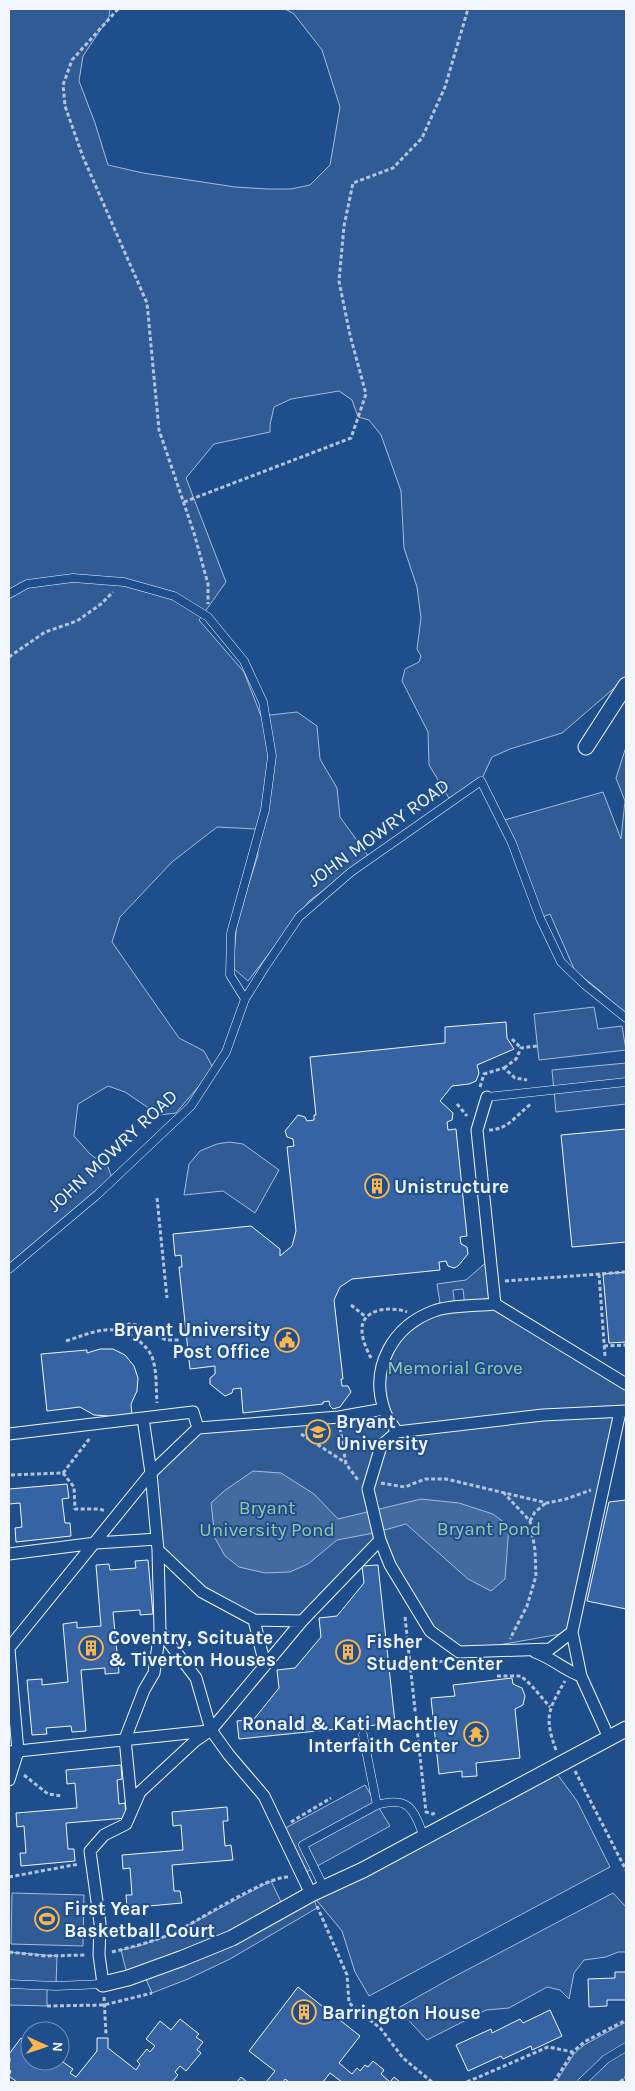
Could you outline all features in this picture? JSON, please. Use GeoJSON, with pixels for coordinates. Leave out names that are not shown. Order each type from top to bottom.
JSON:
{"type":"FeatureCollection","features":[{"type":"Feature","properties":{"kind":"street"},"geometry":{"type":"LineString","coordinates":[[586,747],[626,686]]}},
{"type":"Feature","properties":{"kind":"street"},"geometry":{"type":"LineString","coordinates":[[487,1098],[477,1130],[494,1304]]}},
{"type":"Feature","properties":{"kind":"street"},"geometry":{"type":"LineString","coordinates":[[397,1432],[384,1409],[379,1375],[390,1345],[413,1321],[435,1311],[494,1304],[626,1384]]}},
{"type":"Feature","properties":{"kind":"street"},"geometry":{"type":"LineString","coordinates":[[9,1780],[14,1764],[14,1752],[9,1649],[151,1473],[198,1428],[339,1417],[384,1409]]}},
{"type":"Feature","properties":{"kind":"street"},"geometry":{"type":"LineString","coordinates":[[572,1632],[550,1649],[459,1652],[430,1631],[390,1565],[380,1540],[369,1484],[381,1446],[397,1432],[543,1416],[623,1411],[603,1485],[572,1632],[576,1674]]}},
{"type":"Feature","properties":{"kind":"street"},"geometry":{"type":"LineString","coordinates":[[9,1434],[193,1412],[198,1428]]}},
{"type":"Feature","properties":{"kind":"street"},"geometry":{"type":"LineString","coordinates":[[132,1811],[125,1739],[144,1690],[154,1673],[160,1630],[158,1544],[143,1418]]}},
{"type":"Feature","properties":{"kind":"street"},"geometry":{"type":"LineString","coordinates":[[380,1540],[302,1621],[211,1730],[195,1740],[140,1792],[126,1824],[104,1835],[90,1851],[100,1923],[100,1955],[103,1984],[128,1978],[232,1938],[317,1891],[621,1735],[576,1674],[551,1658],[530,1650]]}},
{"type":"Feature","properties":{"kind":"street"},"geometry":{"type":"LineString","coordinates":[[9,1554],[96,1543],[158,1544],[202,1592],[254,1620],[302,1621]]}},
{"type":"Feature","properties":{"kind":"street"},"geometry":{"type":"LineString","coordinates":[[254,1620],[265,1665]]}},
{"type":"Feature","properties":{"kind":"street"},"geometry":{"type":"LineString","coordinates":[[160,1630],[196,1678],[211,1730],[228,1755],[264,1796],[302,1879],[317,1891]]}},
{"type":"Feature","properties":{"kind":"street"},"geometry":{"type":"LineString","coordinates":[[14,1752],[211,1730]]}},
{"type":"Feature","properties":{"kind":"lane"},"geometry":{"type":"LineString","coordinates":[[9,594],[27,584],[73,578],[124,582],[174,596],[208,617],[244,661],[262,702],[272,756],[265,810],[231,933],[230,975],[245,999]]}},
{"type":"Feature","properties":{"kind":"lane","name":"JOHN MOWRY ROAD"},"geometry":{"type":"LineString","coordinates":[[9,1269],[98,1194],[192,1106],[226,1052],[245,999],[299,917],[351,872],[481,781],[512,844],[540,918],[561,962],[585,985],[626,1018]]}},
{"type":"Feature","properties":{"kind":"lane"},"geometry":{"type":"LineString","coordinates":[[487,1098],[626,1082]]}},
{"type":"Feature","properties":{"kind":"lane"},"geometry":{"type":"LineString","coordinates":[[363,1735],[377,1805]]}},
{"type":"Feature","properties":{"kind":"lane"},"geometry":{"type":"LineString","coordinates":[[317,1891],[303,1845],[377,1805],[387,1802],[402,1802],[415,1812],[424,1837]]}},
{"type":"Feature","properties":{"kind":"lane"},"geometry":{"type":"LineString","coordinates":[[9,1984],[56,1986],[103,1984]]}},
{"type":"Feature","properties":{"kind":"lane"},"geometry":{"type":"LineString","coordinates":[[582,2082],[606,2059],[626,2047]]}},
{"type":"Feature","properties":{"kind":"path"},"geometry":{"type":"LineString","coordinates":[[118,9],[72,60],[63,85],[65,106],[82,157],[147,303],[159,430],[184,502],[208,584],[208,617]]}},
{"type":"Feature","properties":{"kind":"path"},"geometry":{"type":"LineString","coordinates":[[184,502],[351,438],[366,394],[350,335],[339,281],[344,226],[353,183],[393,168],[422,138],[445,87],[468,9]]}},
{"type":"Feature","properties":{"kind":"path"},"geometry":{"type":"LineString","coordinates":[[9,657],[45,632],[77,621],[101,604],[124,582]]}},
{"type":"Feature","properties":{"kind":"path"},"geometry":{"type":"LineString","coordinates":[[512,1039],[521,1048]]}},
{"type":"Feature","properties":{"kind":"path"},"geometry":{"type":"LineString","coordinates":[[521,1048],[537,1046]]}},
{"type":"Feature","properties":{"kind":"path"},"geometry":{"type":"LineString","coordinates":[[504,1068],[516,1059],[521,1048]]}},
{"type":"Feature","properties":{"kind":"path"},"geometry":{"type":"LineString","coordinates":[[457,1104],[477,1130],[494,1130],[508,1125],[521,1111],[532,1103],[540,1102]]}},
{"type":"Feature","properties":{"kind":"path"},"geometry":{"type":"LineString","coordinates":[[157,1198],[167,1298]]}},
{"type":"Feature","properties":{"kind":"path"},"geometry":{"type":"LineString","coordinates":[[492,1282],[626,1272]]}},
{"type":"Feature","properties":{"kind":"path"},"geometry":{"type":"LineString","coordinates":[[599,1274],[607,1372]]}},
{"type":"Feature","properties":{"kind":"path"},"geometry":{"type":"LineString","coordinates":[[351,1305],[366,1317]]}},
{"type":"Feature","properties":{"kind":"path"},"geometry":{"type":"LineString","coordinates":[[382,1366],[370,1357],[364,1343],[361,1329],[366,1317],[378,1310],[394,1309],[406,1311],[413,1321]]}},
{"type":"Feature","properties":{"kind":"path"},"geometry":{"type":"LineString","coordinates":[[122,1330],[129,1324],[137,1325],[166,1340],[180,1340]]}},
{"type":"Feature","properties":{"kind":"path"},"geometry":{"type":"LineString","coordinates":[[66,1341],[96,1331],[115,1328],[129,1333],[145,1346],[153,1360],[159,1416]]}},
{"type":"Feature","properties":{"kind":"path"},"geometry":{"type":"LineString","coordinates":[[604,1346],[626,1345]]}},
{"type":"Feature","properties":{"kind":"path"},"geometry":{"type":"LineString","coordinates":[[339,1417],[346,1464]]}},
{"type":"Feature","properties":{"kind":"path"},"geometry":{"type":"LineString","coordinates":[[282,1422],[346,1464],[352,1473],[369,1484],[405,1487],[425,1479],[446,1479],[547,1503]]}},
{"type":"Feature","properties":{"kind":"path"},"geometry":{"type":"LineString","coordinates":[[63,1473],[101,1424]]}},
{"type":"Feature","properties":{"kind":"path"},"geometry":{"type":"LineString","coordinates":[[10,1475],[63,1473]]}},
{"type":"Feature","properties":{"kind":"path"},"geometry":{"type":"LineString","coordinates":[[63,1473],[74,1487],[75,1509],[99,1509],[118,1514]]}},
{"type":"Feature","properties":{"kind":"path"},"geometry":{"type":"LineString","coordinates":[[530,1521],[535,1512],[547,1503],[566,1499],[603,1485]]}},
{"type":"Feature","properties":{"kind":"path"},"geometry":{"type":"LineString","coordinates":[[503,1492],[530,1521],[535,1550],[536,1576],[527,1606],[504,1650]]}},
{"type":"Feature","properties":{"kind":"path"},"geometry":{"type":"LineString","coordinates":[[404,1611],[426,1812],[433,1814],[442,1810]]}},
{"type":"Feature","properties":{"kind":"path"},"geometry":{"type":"LineString","coordinates":[[400,1666],[446,1661]]}},
{"type":"Feature","properties":{"kind":"path"},"geometry":{"type":"LineString","coordinates":[[556,1749],[549,1730],[550,1707],[576,1674]]}},
{"type":"Feature","properties":{"kind":"path"},"geometry":{"type":"LineString","coordinates":[[497,1676],[521,1676],[532,1685],[550,1707]]}},
{"type":"Feature","properties":{"kind":"path"},"geometry":{"type":"LineString","coordinates":[[547,1754],[564,1745]]}},
{"type":"Feature","properties":{"kind":"path"},"geometry":{"type":"LineString","coordinates":[[569,1760],[626,1870]]}},
{"type":"Feature","properties":{"kind":"path"},"geometry":{"type":"LineString","coordinates":[[14,1764],[30,1781],[48,1794],[62,1796]]}},
{"type":"Feature","properties":{"kind":"path"},"geometry":{"type":"LineString","coordinates":[[280,1828],[331,1798]]}},
{"type":"Feature","properties":{"kind":"path"},"geometry":{"type":"LineString","coordinates":[[9,1877],[64,1869],[82,1864],[90,1851]]}},
{"type":"Feature","properties":{"kind":"path"},"geometry":{"type":"LineString","coordinates":[[9,1952],[46,1956],[100,1955],[139,1946],[172,1934],[271,1881],[286,1877],[302,1879]]}},
{"type":"Feature","properties":{"kind":"path"},"geometry":{"type":"LineString","coordinates":[[317,1891],[347,1975],[349,2003],[381,2029],[403,2058],[432,2082]]}},
{"type":"Feature","properties":{"kind":"path"},"geometry":{"type":"LineString","coordinates":[[103,1984],[106,2034]]}},
{"type":"Feature","properties":{"kind":"path"},"geometry":{"type":"LineString","coordinates":[[47,2006],[104,2005],[152,1993]]}},
{"type":"Feature","properties":{"kind":"path"},"geometry":{"type":"LineString","coordinates":[[554,2082],[572,2052],[584,2042],[626,2020]]}},
{"type":"Feature","properties":{"kind":"path"},"geometry":{"type":"LineString","coordinates":[[467,2082],[548,2047],[572,2052]]}},
{"type":"Feature","properties":{"kind":"path"},"geometry":{"type":"LineString","coordinates":[[620,2082],[626,2077]]}},
{"type":"Feature","properties":{"kind":"shaded area"},"geometry":{"type":"Polygon","coordinates":[[[9,9],[110,9],[109,17],[83,56],[79,81],[108,165],[143,173],[235,187],[291,189],[310,185],[330,165],[340,107],[322,50],[294,14],[285,9],[626,9],[626,696],[619,684],[562,733],[510,749],[492,757],[480,783],[449,798],[429,765],[428,732],[402,681],[405,669],[419,662],[421,656],[417,649],[421,618],[417,587],[404,548],[401,491],[381,435],[369,420],[358,417],[352,400],[339,391],[291,399],[274,407],[270,432],[214,444],[186,478],[226,582],[199,620],[244,672],[261,716],[297,712],[317,726],[320,759],[337,788],[340,817],[369,857],[309,901],[248,981],[233,968],[237,920],[258,855],[256,829],[217,827],[172,862],[120,917],[112,942],[179,1038],[204,1051],[212,1066],[210,1073],[176,1113],[159,1115],[125,1092],[108,1086],[78,1104],[74,1136],[90,1154],[108,1167],[113,1181],[9,1267],[9,9]]]}},
{"type":"Feature","properties":{"kind":"shaded area"},"geometry":{"type":"Polygon","coordinates":[[[626,747],[626,1016],[599,990],[575,971],[550,914],[540,918],[501,821],[603,792],[621,839],[625,801],[616,778],[626,747]]]}},
{"type":"Feature","properties":{"kind":"shaded area"},"geometry":{"type":"Polygon","coordinates":[[[594,1007],[598,1029],[622,1026],[626,1050],[539,1060],[534,1014],[594,1007]]]}},
{"type":"Feature","properties":{"kind":"shaded area"},"geometry":{"type":"Polygon","coordinates":[[[626,1063],[626,1104],[556,1112],[552,1070],[626,1063]]]}},
{"type":"Feature","properties":{"kind":"shaded area"},"geometry":{"type":"Polygon","coordinates":[[[229,1142],[243,1144],[279,1170],[255,1213],[223,1191],[184,1195],[189,1164],[200,1151],[217,1144],[229,1142]]]}},
{"type":"Feature","properties":{"kind":"shaded area"},"geometry":{"type":"Polygon","coordinates":[[[490,1259],[495,1304],[626,1384],[626,1411],[620,1412],[572,1632],[459,1652],[430,1631],[380,1540],[302,1621],[254,1620],[202,1592],[158,1550],[151,1473],[198,1428],[384,1409],[396,1429],[379,1375],[390,1345],[441,1310],[437,1284],[466,1280],[490,1259]],[[463,1289],[453,1290],[455,1308],[465,1307],[463,1289]]]}},
{"type":"Feature","properties":{"kind":"shaded area"},"geometry":{"type":"Polygon","coordinates":[[[253,1471],[281,1473],[314,1494],[338,1519],[421,1499],[459,1503],[493,1514],[509,1526],[505,1579],[491,1591],[468,1579],[406,1524],[374,1533],[337,1540],[308,1564],[290,1572],[265,1573],[239,1567],[225,1556],[215,1538],[211,1503],[224,1491],[253,1471]]]}},
{"type":"Feature","properties":{"kind":"shaded area"},"geometry":{"type":"Polygon","coordinates":[[[549,1763],[577,1801],[610,1867],[369,1996],[355,1972],[342,1931],[313,1896],[317,1908],[230,1959],[188,1979],[152,1993],[143,1972],[128,1978],[121,1950],[139,1946],[172,1934],[271,1881],[283,1906],[549,1763]]]}},
{"type":"Feature","properties":{"kind":"shaded area"},"geometry":{"type":"Polygon","coordinates":[[[365,1785],[390,1826],[301,1875],[278,1832],[365,1785]]]}},
{"type":"Feature","properties":{"kind":"shaded area","name":"First Year Basketball Court"},"geometry":{"type":"Polygon","coordinates":[[[12,1893],[84,1895],[83,1946],[11,1944],[12,1893]]]}},
{"type":"Feature","properties":{"kind":"shaded area"},"geometry":{"type":"Polygon","coordinates":[[[613,1893],[626,1907],[626,1952],[584,1960],[574,1973],[569,1999],[560,1990],[547,1987],[509,2008],[486,2010],[427,2040],[399,2010],[400,2007],[446,1981],[613,1893]]]}},
{"type":"Feature","properties":{"kind":"shaded area"},"geometry":{"type":"Polygon","coordinates":[[[9,1952],[57,1956],[56,1986],[47,1986],[47,2006],[9,2005],[9,1952]]]}},
{"type":"Feature","properties":{"kind":"shaded area"},"geometry":{"type":"Polygon","coordinates":[[[626,2022],[626,2077],[620,2082],[556,2082],[574,2054],[584,2045],[626,2022]]]}},
{"type":"Feature","properties":{"kind":"building","name":"Unistructure"},"geometry":{"type":"Polygon","coordinates":[[[506,1022],[507,1038],[514,1049],[477,1065],[479,1073],[476,1081],[469,1084],[452,1086],[440,1101],[453,1113],[452,1120],[447,1122],[448,1130],[456,1129],[467,1236],[460,1237],[461,1244],[467,1247],[468,1254],[454,1268],[448,1266],[446,1261],[439,1262],[440,1270],[352,1279],[340,1287],[334,1300],[343,1379],[341,1379],[342,1386],[348,1386],[351,1392],[340,1407],[333,1409],[329,1401],[323,1402],[323,1404],[243,1413],[241,1388],[233,1389],[232,1393],[225,1396],[210,1384],[210,1378],[215,1374],[215,1366],[190,1369],[179,1267],[182,1267],[181,1255],[175,1256],[173,1234],[251,1226],[280,1249],[280,1256],[292,1246],[296,1231],[287,1147],[294,1146],[293,1139],[287,1137],[285,1131],[298,1115],[305,1117],[307,1121],[314,1120],[314,1115],[316,1115],[310,1057],[445,1043],[445,1027],[506,1022]]]}},
{"type":"Feature","properties":{"kind":"building"},"geometry":{"type":"Polygon","coordinates":[[[626,1129],[626,1242],[572,1247],[561,1135],[626,1129]]]}},
{"type":"Feature","properties":{"kind":"building"},"geometry":{"type":"Polygon","coordinates":[[[626,1272],[626,1342],[609,1343],[603,1274],[626,1272]]]}},
{"type":"Feature","properties":{"kind":"building"},"geometry":{"type":"Polygon","coordinates":[[[100,1349],[113,1349],[125,1355],[134,1366],[138,1378],[137,1391],[131,1404],[132,1416],[110,1418],[109,1416],[94,1415],[80,1407],[47,1411],[41,1354],[87,1350],[87,1353],[100,1349]]]}},
{"type":"Feature","properties":{"kind":"building"},"geometry":{"type":"Polygon","coordinates":[[[67,1484],[69,1498],[62,1499],[65,1523],[70,1523],[71,1536],[16,1542],[15,1528],[22,1527],[20,1503],[9,1504],[9,1489],[67,1484]]]}},
{"type":"Feature","properties":{"kind":"building"},"geometry":{"type":"Polygon","coordinates":[[[626,1500],[626,1609],[587,1601],[609,1502],[626,1500]]]}},
{"type":"Feature","properties":{"kind":"building","name":"Coventry, Scituate & Tiverton Houses"},"geometry":{"type":"Polygon","coordinates":[[[148,1560],[153,1614],[140,1615],[140,1610],[113,1612],[119,1673],[105,1674],[105,1668],[81,1670],[86,1731],[72,1732],[71,1726],[46,1728],[47,1734],[32,1735],[27,1680],[42,1679],[42,1685],[68,1682],[63,1624],[77,1622],[77,1628],[101,1626],[96,1565],[109,1564],[110,1570],[136,1568],[135,1561],[148,1560]]]}},
{"type":"Feature","properties":{"kind":"building","name":"Fisher Student Center"},"geometry":{"type":"Polygon","coordinates":[[[378,1565],[395,1723],[239,1739],[237,1721],[254,1719],[279,1688],[277,1670],[295,1668],[321,1637],[319,1618],[337,1616],[364,1583],[362,1566],[378,1565]]]}},
{"type":"Feature","properties":{"kind":"building","name":"Ronald & Kati Machtley Interfaith Center"},"geometry":{"type":"Polygon","coordinates":[[[512,1678],[513,1684],[522,1688],[525,1696],[523,1705],[515,1709],[520,1758],[476,1763],[477,1776],[462,1777],[462,1771],[439,1774],[431,1698],[455,1696],[453,1685],[512,1678]]]}},
{"type":"Feature","properties":{"kind":"building"},"geometry":{"type":"Polygon","coordinates":[[[121,1765],[122,1779],[117,1780],[119,1804],[125,1803],[126,1818],[66,1823],[68,1849],[74,1849],[75,1861],[21,1866],[20,1853],[26,1853],[24,1826],[17,1827],[16,1813],[77,1808],[75,1783],[67,1784],[66,1770],[121,1765]]]}},
{"type":"Feature","properties":{"kind":"building"},"geometry":{"type":"Polygon","coordinates":[[[227,1807],[228,1821],[223,1821],[225,1846],[231,1845],[233,1860],[172,1865],[174,1891],[180,1891],[182,1903],[127,1908],[126,1895],[132,1895],[130,1868],[123,1869],[122,1855],[183,1850],[181,1825],[173,1826],[172,1812],[227,1807]]]}},
{"type":"Feature","properties":{"kind":"building"},"geometry":{"type":"Polygon","coordinates":[[[615,1972],[626,1972],[626,2000],[607,2000],[607,2006],[589,2007],[588,1979],[615,1978],[615,1972]]]}},
{"type":"Feature","properties":{"kind":"building","name":"Barrington House"},"geometry":{"type":"Polygon","coordinates":[[[298,1987],[360,2036],[339,2063],[352,2074],[357,2068],[360,2071],[365,2065],[368,2067],[373,2061],[384,2070],[381,2074],[390,2082],[342,2082],[330,2073],[323,2082],[289,2082],[285,2079],[283,2082],[266,2082],[275,2071],[249,2051],[298,1987]]]}},
{"type":"Feature","properties":{"kind":"building"},"geometry":{"type":"Polygon","coordinates":[[[550,2010],[562,2036],[532,2050],[531,2046],[503,2059],[501,2056],[468,2071],[456,2045],[491,2029],[492,2033],[520,2019],[523,2023],[550,2010]]]}},
{"type":"Feature","properties":{"kind":"building"},"geometry":{"type":"Polygon","coordinates":[[[180,2019],[199,2034],[196,2037],[203,2042],[197,2050],[201,2053],[186,2071],[180,2066],[175,2072],[178,2075],[172,2082],[17,2082],[9,2076],[11,2071],[9,2069],[9,2054],[20,2039],[20,2071],[70,2071],[70,2067],[73,2069],[70,2073],[76,2077],[97,2051],[97,2038],[108,2038],[108,2048],[136,2070],[140,2064],[137,2061],[147,2049],[150,2052],[155,2046],[146,2039],[160,2021],[171,2030],[180,2019]]]}},
{"type":"Feature","properties":{"kind":"building"},"geometry":{"type":"Polygon","coordinates":[[[241,2077],[247,2082],[237,2082],[241,2077]]]}},
{"type":"Feature","properties":{"kind":"building"},"geometry":{"type":"Polygon","coordinates":[[[394,2077],[400,2082],[390,2082],[394,2077]]]}},
{"type":"Feature","properties":{"kind":"place","name":"Unistructure"},"geometry":{"type":"Point","coordinates":[377,1186]}},
{"type":"Feature","properties":{"kind":"place","name":"Bryant University Post Office"},"geometry":{"type":"Point","coordinates":[287,1340]}},
{"type":"Feature","properties":{"kind":"place","name":"Bryant University"},"geometry":{"type":"Point","coordinates":[318,1432]}},
{"type":"Feature","properties":{"kind":"place","name":"Coventry, Scituate & Tiverton Houses"},"geometry":{"type":"Point","coordinates":[91,1648]}},
{"type":"Feature","properties":{"kind":"place","name":"Fisher Student Center"},"geometry":{"type":"Point","coordinates":[348,1652]}},
{"type":"Feature","properties":{"kind":"place","name":"Ronald & Kati Machtley Interfaith Center"},"geometry":{"type":"Point","coordinates":[476,1734]}},
{"type":"Feature","properties":{"kind":"place","name":"First Year Basketball Court"},"geometry":{"type":"Point","coordinates":[47,1919]}},
{"type":"Feature","properties":{"kind":"place","name":"Barrington House"},"geometry":{"type":"Point","coordinates":[304,2012]}},
{"type":"Feature","properties":{"kind":"park label","name":"Memorial Grove"},"geometry":{"type":"Point","coordinates":[455,1367]}},
{"type":"Feature","properties":{"kind":"park label","name":"Bryant University Pond"},"geometry":{"type":"Point","coordinates":[267,1518]}},
{"type":"Feature","properties":{"kind":"park label","name":"Bryant Pond"},"geometry":{"type":"Point","coordinates":[489,1528]}}]}
